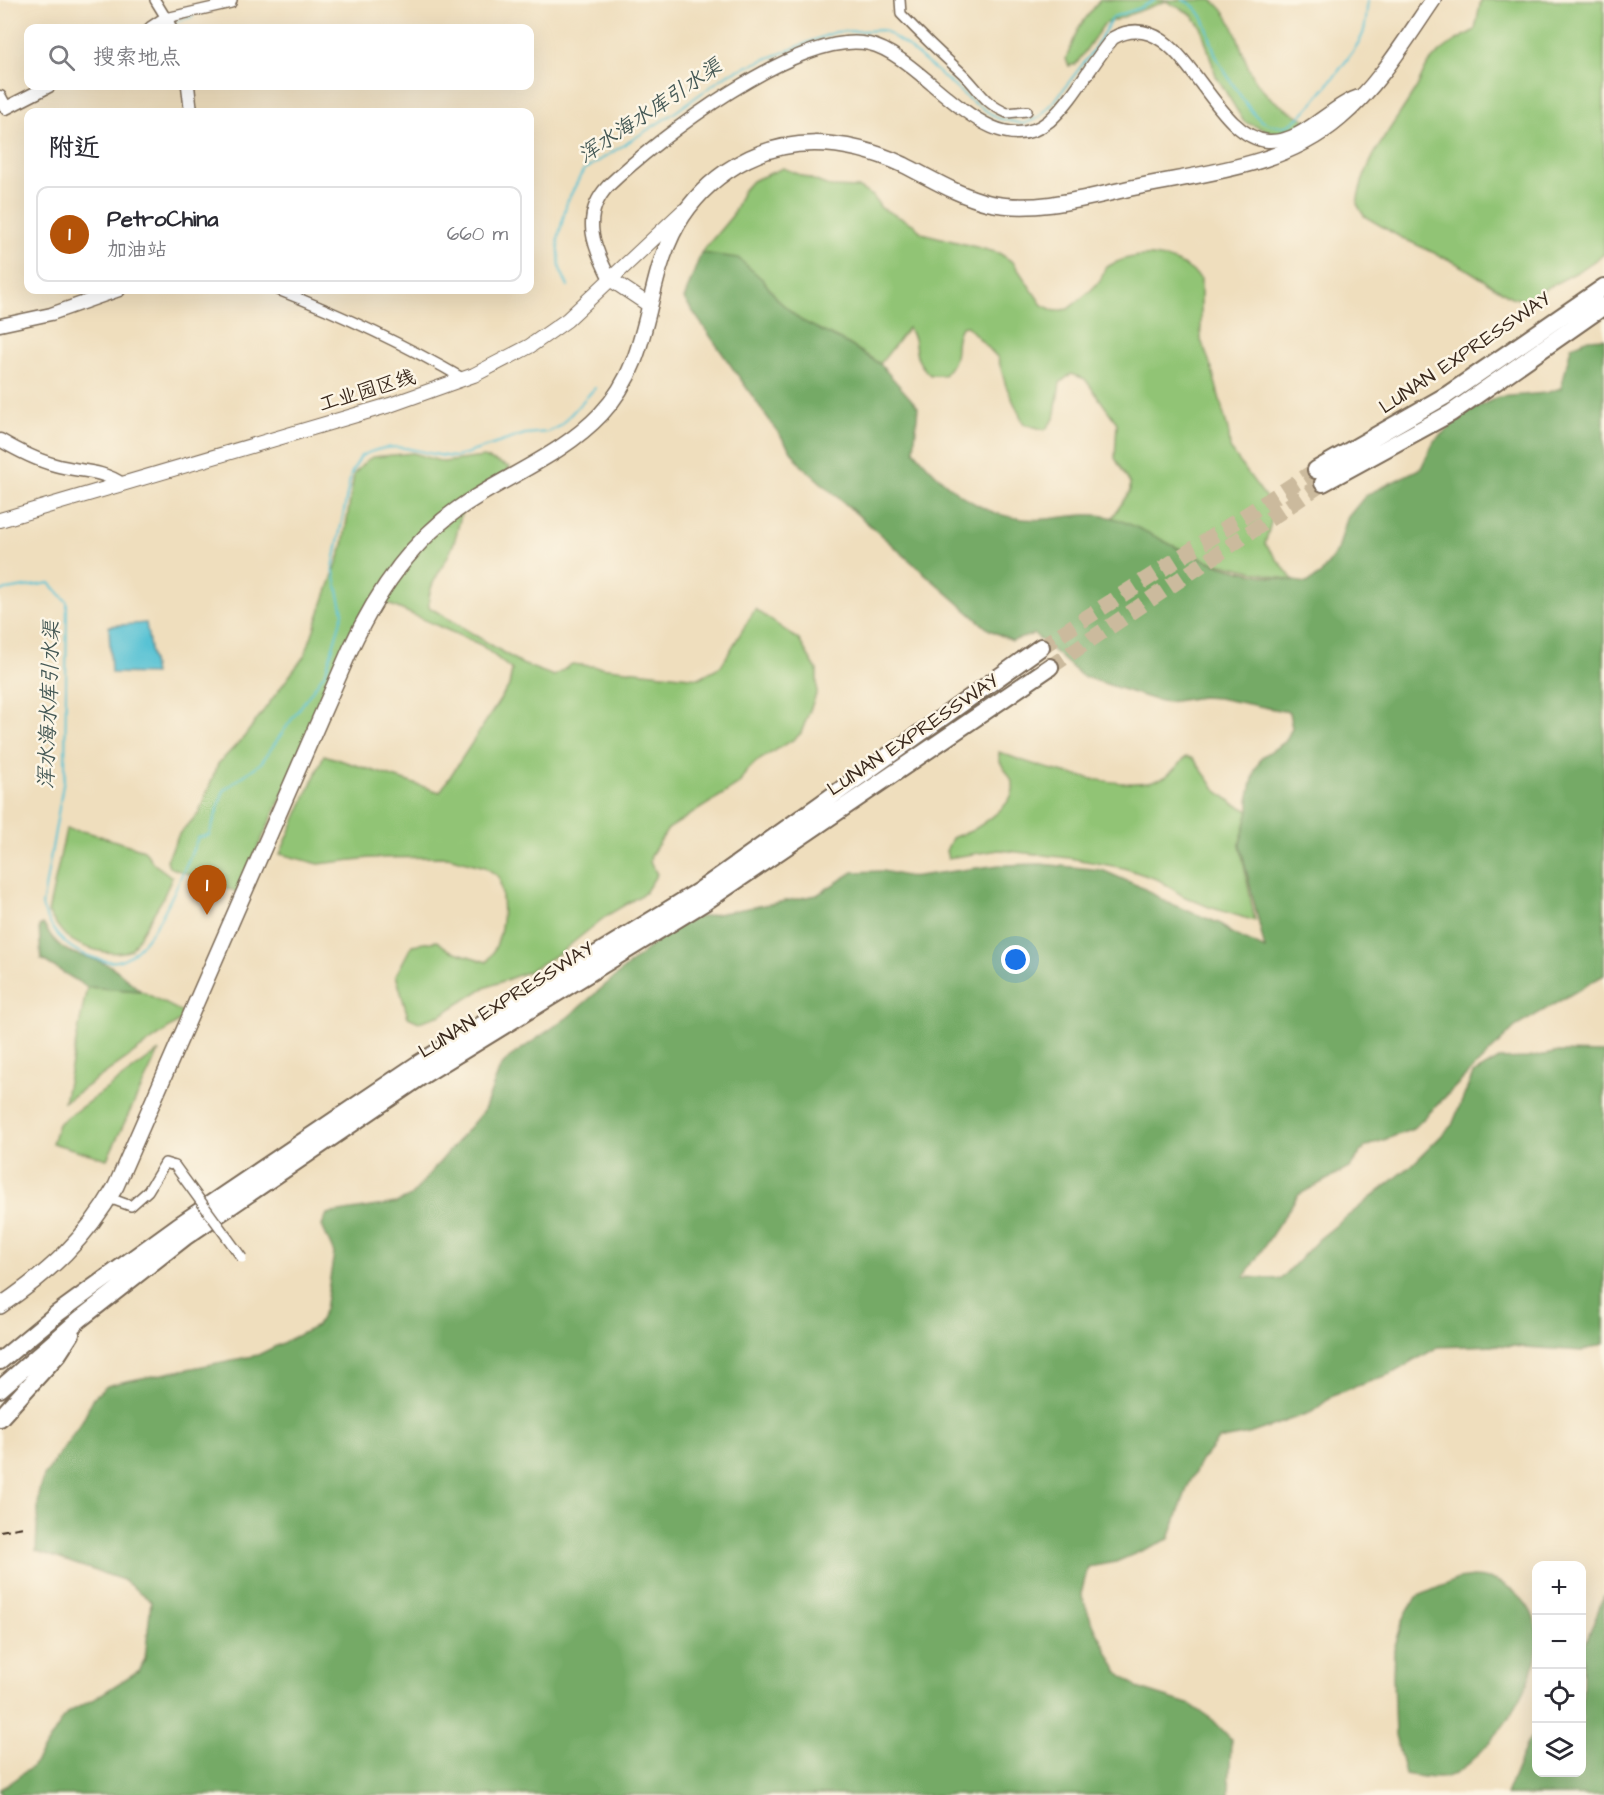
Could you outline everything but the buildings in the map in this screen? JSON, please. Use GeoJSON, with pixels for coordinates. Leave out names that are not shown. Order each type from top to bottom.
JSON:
{"type":"FeatureCollection","features":[{"type":"Feature","properties":{"kind":"highway"},"geometry":{"type":"LineString","coordinates":[[0,1306],[35,1282],[63,1258],[89,1228],[109,1198],[136,1145],[350,650],[377,600],[409,555],[445,518],[474,498],[564,446],[601,415],[630,369],[666,243],[693,202],[722,175],[758,154],[790,145],[822,142],[850,146],[877,154],[984,202],[1026,206],[1062,202],[1221,171],[1270,157],[1320,133],[1341,118],[1363,95],[1433,0]]}},
{"type":"Feature","properties":{"kind":"highway","name":"LUNAN EXPRESSWAY"},"geometry":{"type":"LineString","coordinates":[[1604,287],[1447,395],[1320,477],[1451,413],[1604,306]]}},
{"type":"Feature","properties":{"kind":"highway","name":"LUNAN EXPRESSWAY"},"geometry":{"type":"LineString","coordinates":[[0,1361],[25,1339],[178,1226],[418,1064],[699,891],[1041,647]]}},
{"type":"Feature","properties":{"kind":"highway","name":"LUNAN EXPRESSWAY"},"geometry":{"type":"LineString","coordinates":[[0,1389],[80,1319],[185,1237],[425,1074],[705,902],[1050,667]]}},
{"type":"Feature","properties":{"kind":"highway"},"geometry":{"type":"LineString","coordinates":[[0,1418],[58,1354],[80,1319]]}},
{"type":"Feature","properties":{"kind":"highway"},"geometry":{"type":"LineString","coordinates":[[0,1352],[25,1339]]}},
{"type":"Feature","properties":{"kind":"main road","name":"工业园区线"},"geometry":{"type":"LineString","coordinates":[[0,519],[379,408],[464,379],[500,362],[550,333],[577,312],[693,202]]}},
{"type":"Feature","properties":{"kind":"main road"},"geometry":{"type":"LineString","coordinates":[[610,279],[649,305]]}},
{"type":"Feature","properties":{"kind":"street"},"geometry":{"type":"LineString","coordinates":[[155,0],[168,23],[231,3],[232,0]]}},
{"type":"Feature","properties":{"kind":"street"},"geometry":{"type":"LineString","coordinates":[[900,0],[901,14],[936,51],[964,75],[976,104],[992,127],[1011,131],[1041,126],[1054,116],[1113,38],[1126,28],[1140,23],[1155,25],[1170,36],[1232,120],[1260,140],[1275,141],[1290,136],[1343,102],[1363,95]]}},
{"type":"Feature","properties":{"kind":"street"},"geometry":{"type":"LineString","coordinates":[[610,279],[592,239],[591,216],[600,195],[620,174],[719,98],[765,71],[836,45],[869,44],[903,61],[976,104],[1007,113],[1027,111]]}},
{"type":"Feature","properties":{"kind":"street"},"geometry":{"type":"LineString","coordinates":[[2,106],[40,90]]}},
{"type":"Feature","properties":{"kind":"street"},"geometry":{"type":"LineString","coordinates":[[188,90],[191,108]]}},
{"type":"Feature","properties":{"kind":"street"},"geometry":{"type":"LineString","coordinates":[[0,326],[51,314],[108,294]]}},
{"type":"Feature","properties":{"kind":"street"},"geometry":{"type":"LineString","coordinates":[[298,294],[413,349],[464,379]]}},
{"type":"Feature","properties":{"kind":"street"},"geometry":{"type":"LineString","coordinates":[[0,440],[43,461],[64,467],[96,471],[122,484]]}},
{"type":"Feature","properties":{"kind":"street"},"geometry":{"type":"LineString","coordinates":[[109,1198],[131,1206],[148,1191],[165,1163],[175,1166],[242,1258]]}},
{"type":"Feature","properties":{"kind":"green space"},"geometry":{"type":"Polygon","coordinates":[[[1100,0],[1212,0],[1229,19],[1248,67],[1262,89],[1279,104],[1312,124],[1284,137],[1244,122],[1216,76],[1201,27],[1191,14],[1166,1],[1104,24],[1076,64],[1069,66],[1066,59],[1079,27],[1100,0]]]}},
{"type":"Feature","properties":{"kind":"green space"},"geometry":{"type":"Polygon","coordinates":[[[1481,0],[1604,0],[1604,254],[1579,271],[1524,300],[1511,297],[1460,265],[1400,237],[1364,216],[1357,204],[1360,188],[1372,158],[1417,87],[1426,68],[1445,48],[1475,30],[1481,0]]]}},
{"type":"Feature","properties":{"kind":"green space"},"geometry":{"type":"Polygon","coordinates":[[[783,168],[831,187],[859,188],[873,196],[881,208],[913,224],[922,233],[999,253],[1013,262],[1042,305],[1055,311],[1068,309],[1100,281],[1105,268],[1129,258],[1155,256],[1179,263],[1191,270],[1201,279],[1201,340],[1211,366],[1229,434],[1230,449],[1272,506],[1272,519],[1265,544],[1294,581],[1205,560],[1112,518],[1130,491],[1130,484],[1115,458],[1117,423],[1085,379],[1071,374],[1060,383],[1054,419],[1045,430],[1024,424],[1006,386],[998,358],[967,326],[961,327],[954,361],[944,375],[930,375],[923,367],[908,328],[880,364],[850,345],[800,320],[779,301],[762,279],[701,253],[732,216],[743,191],[752,181],[783,168]]]}},
{"type":"Feature","properties":{"kind":"green space"},"geometry":{"type":"Polygon","coordinates":[[[701,253],[738,258],[762,279],[779,301],[800,320],[850,345],[880,364],[918,407],[914,450],[941,479],[972,502],[1007,516],[1026,519],[1088,515],[1113,518],[1217,564],[1255,574],[1307,583],[1320,575],[1338,550],[1347,518],[1366,495],[1421,468],[1434,441],[1466,413],[1498,397],[1546,393],[1561,388],[1571,347],[1588,339],[1604,338],[1604,975],[1515,1027],[1413,1129],[1365,1147],[1349,1168],[1298,1195],[1244,1277],[1281,1279],[1319,1239],[1412,1165],[1452,1125],[1473,1074],[1499,1059],[1528,1058],[1559,1052],[1604,1053],[1604,1344],[1582,1351],[1496,1345],[1438,1347],[1391,1374],[1335,1394],[1312,1412],[1249,1434],[1218,1440],[1201,1461],[1188,1486],[1169,1539],[1116,1562],[1088,1567],[1081,1594],[1092,1622],[1118,1672],[1140,1689],[1191,1705],[1213,1720],[1231,1739],[1229,1795],[2,1795],[0,1790],[33,1766],[67,1713],[138,1671],[145,1659],[151,1601],[123,1580],[36,1551],[39,1489],[44,1476],[82,1421],[94,1397],[107,1386],[122,1382],[258,1355],[317,1326],[325,1309],[334,1253],[322,1226],[327,1214],[396,1203],[411,1196],[484,1110],[500,1068],[510,1057],[568,1017],[680,921],[817,895],[853,872],[883,871],[910,877],[999,865],[1041,864],[1102,870],[1143,888],[1166,902],[1221,924],[1231,933],[1265,949],[1240,844],[1249,811],[1249,796],[1255,770],[1262,757],[1285,742],[1292,728],[1289,712],[1218,698],[1202,697],[1168,702],[1155,700],[1082,676],[1034,634],[1012,641],[988,629],[801,465],[684,299],[701,253]]]}},
{"type":"Feature","properties":{"kind":"green space"},"geometry":{"type":"Polygon","coordinates":[[[413,453],[443,462],[484,457],[510,467],[506,473],[465,499],[453,544],[430,591],[429,607],[522,664],[554,676],[572,664],[699,678],[721,666],[755,609],[799,640],[817,670],[817,692],[801,733],[756,762],[739,784],[668,829],[651,855],[650,862],[657,874],[645,893],[606,916],[560,953],[527,972],[482,989],[441,1015],[419,1022],[408,1017],[396,975],[412,945],[437,941],[449,950],[487,962],[497,943],[502,921],[499,877],[485,867],[448,857],[370,858],[319,864],[280,854],[324,755],[440,792],[509,686],[512,670],[481,645],[375,598],[237,892],[169,867],[167,860],[179,834],[199,813],[218,764],[244,737],[305,655],[343,546],[354,474],[373,457],[413,453]]]}},
{"type":"Feature","properties":{"kind":"green space"},"geometry":{"type":"Polygon","coordinates":[[[999,752],[1035,765],[1083,777],[1130,783],[1150,782],[1166,776],[1186,757],[1193,758],[1216,790],[1233,803],[1249,811],[1240,844],[1255,921],[1209,907],[1183,896],[1159,880],[1124,868],[1069,858],[999,850],[948,858],[946,851],[952,838],[985,822],[1005,805],[1013,792],[1012,780],[1000,761],[999,752]]]}},
{"type":"Feature","properties":{"kind":"green space"},"geometry":{"type":"Polygon","coordinates":[[[66,829],[87,832],[144,850],[153,863],[172,877],[162,900],[131,950],[115,953],[97,951],[80,945],[63,934],[48,913],[66,829]]]}},
{"type":"Feature","properties":{"kind":"green space"},"geometry":{"type":"Polygon","coordinates":[[[43,924],[59,945],[74,954],[112,967],[141,991],[87,987],[41,959],[39,926],[43,924]]]}},
{"type":"Feature","properties":{"kind":"green space"},"geometry":{"type":"Polygon","coordinates":[[[87,987],[141,991],[188,1015],[64,1102],[87,987]]]}},
{"type":"Feature","properties":{"kind":"green space"},"geometry":{"type":"Polygon","coordinates":[[[159,1051],[107,1159],[52,1143],[58,1124],[159,1051]]]}},
{"type":"Feature","properties":{"kind":"green space"},"geometry":{"type":"Polygon","coordinates":[[[1473,1577],[1493,1580],[1505,1585],[1521,1598],[1532,1615],[1532,1674],[1512,1712],[1500,1729],[1479,1754],[1464,1767],[1441,1778],[1405,1774],[1395,1735],[1394,1649],[1403,1620],[1416,1597],[1458,1579],[1473,1577]]]}},
{"type":"Feature","properties":{"kind":"green space"},"geometry":{"type":"Polygon","coordinates":[[[1604,1595],[1604,1795],[1506,1795],[1532,1735],[1532,1777],[1586,1777],[1586,1643],[1604,1595]]]}},
{"type":"Feature","properties":{"kind":"water"},"geometry":{"type":"Polygon","coordinates":[[[146,623],[154,674],[111,673],[109,626],[146,623]]]}},
{"type":"Feature","properties":{"kind":"waterway","name":"浑水海水库引水渠"},"geometry":{"type":"LineString","coordinates":[[568,286],[560,269],[558,239],[567,202],[583,171],[674,113],[728,74],[835,32],[883,30],[906,45],[970,100],[997,118],[1023,124],[1038,118],[1053,103],[1092,52],[1113,17],[1155,0]]}},
{"type":"Feature","properties":{"kind":"waterway","name":"浑水海水库引水渠"},"geometry":{"type":"LineString","coordinates":[[1183,0],[1192,5],[1203,19],[1219,62],[1239,94],[1257,117],[1275,126],[1289,125],[1296,120],[1349,56],[1364,32],[1368,0]]}},
{"type":"Feature","properties":{"kind":"waterway"},"geometry":{"type":"LineString","coordinates":[[173,23],[193,16]]}},
{"type":"Feature","properties":{"kind":"waterway","name":"浑水海水库引水渠"},"geometry":{"type":"LineString","coordinates":[[0,591],[50,583],[67,602],[65,773],[42,906],[53,929],[70,947],[97,959],[117,961],[130,955],[155,927],[176,889],[198,838],[209,835],[224,790],[261,763],[326,671],[343,613],[333,568],[351,474],[361,456],[375,450],[399,447],[456,457],[525,434],[548,432],[560,426],[595,388]]}},
{"type":"Feature","properties":{"kind":"tunnel"},"geometry":{"type":"LineString","coordinates":[[1041,647],[1316,470]]}},
{"type":"Feature","properties":{"kind":"tunnel"},"geometry":{"type":"LineString","coordinates":[[1050,667],[1323,483]]}},
{"type":"Feature","properties":{"kind":"railway"},"geometry":{"type":"LineString","coordinates":[[0,1531],[24,1527]]}},
{"type":"Feature","properties":{"kind":"place","name":"PetroChina"},"geometry":{"type":"Point","coordinates":[207,915]}}]}
